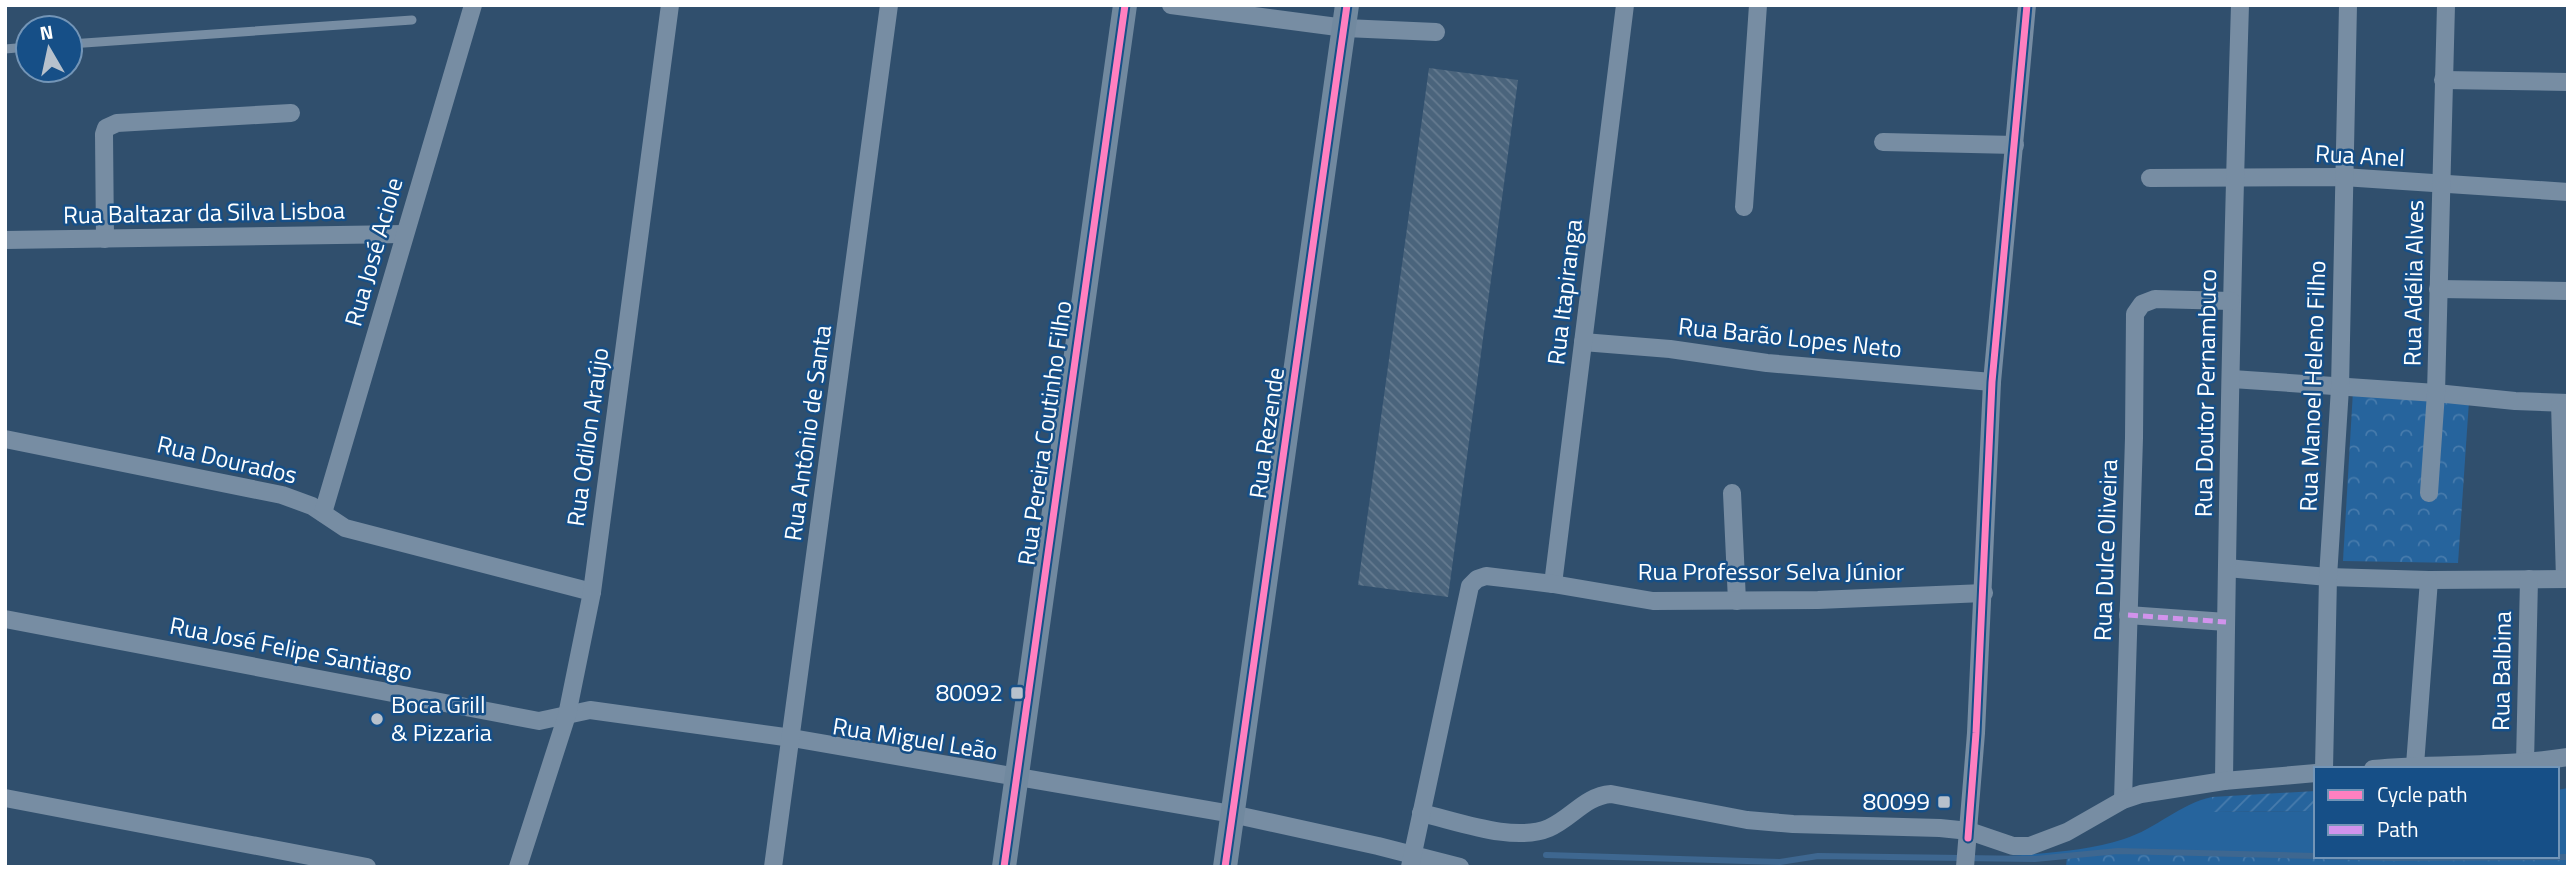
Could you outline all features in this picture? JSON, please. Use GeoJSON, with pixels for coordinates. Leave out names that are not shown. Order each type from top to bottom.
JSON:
{"type":"FeatureCollection","features":[{"type":"Feature","properties":{"kind":"street","name":"Rua José Aciole"},"geometry":{"type":"LineString","coordinates":[[323,513],[473,5]]}},
{"type":"Feature","properties":{"kind":"street","name":"Rua Odilon Araújo"},"geometry":{"type":"LineString","coordinates":[[518,867],[567,715],[592,592],[670,5]]}},
{"type":"Feature","properties":{"kind":"street","name":"Rua Antônio de Santa"},"geometry":{"type":"LineString","coordinates":[[773,867],[889,5]]}},
{"type":"Feature","properties":{"kind":"street","name":"Rua Pereira Coutinho Filho"},"geometry":{"type":"LineString","coordinates":[[1003,867],[1125,5]]}},
{"type":"Feature","properties":{"kind":"street"},"geometry":{"type":"LineString","coordinates":[[1171,5],[1346,16],[1436,32]]}},
{"type":"Feature","properties":{"kind":"street","name":"Rua Itapiranga"},"geometry":{"type":"LineString","coordinates":[[1553,584],[1625,5]]}},
{"type":"Feature","properties":{"kind":"street"},"geometry":{"type":"LineString","coordinates":[[1744,207],[1758,5]]}},
{"type":"Feature","properties":{"kind":"street"},"geometry":{"type":"LineString","coordinates":[[1965,867],[1983,593],[1992,382],[2027,5]]}},
{"type":"Feature","properties":{"kind":"street","name":"Rua Doutor Pernambuco"},"geometry":{"type":"LineString","coordinates":[[2224,781],[2232,380],[2231,302],[2240,5]]}},
{"type":"Feature","properties":{"kind":"street","name":"Rua Manoel Heleno Filho"},"geometry":{"type":"LineString","coordinates":[[2324,767],[2328,577],[2340,388],[2348,5]]}},
{"type":"Feature","properties":{"kind":"street","name":"Rua Adélia Alves"},"geometry":{"type":"LineString","coordinates":[[2429,493],[2436,393],[2446,5]]}},
{"type":"Feature","properties":{"kind":"street","name":"Rua Rezende"},"geometry":{"type":"LineString","coordinates":[[1225,867],[1346,16]]}},
{"type":"Feature","properties":{"kind":"street"},"geometry":{"type":"LineString","coordinates":[[2443,80],[2568,82]]}},
{"type":"Feature","properties":{"kind":"street"},"geometry":{"type":"LineString","coordinates":[[105,239],[103,134],[106,128],[117,123],[291,113]]}},
{"type":"Feature","properties":{"kind":"street"},"geometry":{"type":"LineString","coordinates":[[1883,142],[2015,145]]}},
{"type":"Feature","properties":{"kind":"street","name":"Rua Anel"},"geometry":{"type":"LineString","coordinates":[[2150,178],[2343,177],[2568,192]]}},
{"type":"Feature","properties":{"kind":"street","name":"Rua Baltazar da Silva Lisboa"},"geometry":{"type":"LineString","coordinates":[[5,240],[404,234]]}},
{"type":"Feature","properties":{"kind":"street"},"geometry":{"type":"LineString","coordinates":[[2438,289],[2568,291]]}},
{"type":"Feature","properties":{"kind":"street","name":"Rua Dulce Oliveira"},"geometry":{"type":"LineString","coordinates":[[2123,800],[2135,314],[2142,304],[2155,299],[2231,302]]}},
{"type":"Feature","properties":{"kind":"street","name":"Rua Barão Lopes Neto"},"geometry":{"type":"LineString","coordinates":[[1583,342],[1670,349],[1767,363],[1992,382]]}},
{"type":"Feature","properties":{"kind":"street"},"geometry":{"type":"LineString","coordinates":[[2227,568],[2328,577],[2429,580],[2566,579],[2564,403],[2232,380]]}},
{"type":"Feature","properties":{"kind":"street","name":"Rua Dourados"},"geometry":{"type":"LineString","coordinates":[[5,439],[282,495],[312,506],[345,528],[592,592]]}},
{"type":"Feature","properties":{"kind":"street"},"geometry":{"type":"LineString","coordinates":[[1731,494],[1737,601]]}},
{"type":"Feature","properties":{"kind":"street","name":"Rua Professor Selva Júnior"},"geometry":{"type":"LineString","coordinates":[[1421,813],[1470,586],[1476,579],[1486,576],[1553,584],[1653,601],[1983,593]]}},
{"type":"Feature","properties":{"kind":"street","name":"Rua Balbina"},"geometry":{"type":"LineString","coordinates":[[2525,763],[2529,579]]}},
{"type":"Feature","properties":{"kind":"street"},"geometry":{"type":"LineString","coordinates":[[2415,765],[2429,580]]}},
{"type":"Feature","properties":{"kind":"street"},"geometry":{"type":"LineString","coordinates":[[2128,615],[2226,622]]}},
{"type":"Feature","properties":{"kind":"street","name":"Rua José Felipe Santiago"},"geometry":{"type":"LineString","coordinates":[[5,619],[539,721],[567,715]]}},
{"type":"Feature","properties":{"kind":"street","name":"Rua Miguel Leão"},"geometry":{"type":"LineString","coordinates":[[567,715],[590,710],[792,738],[1016,775],[1233,814],[1411,860],[1460,867]]}},
{"type":"Feature","properties":{"kind":"street"},"geometry":{"type":"LineString","coordinates":[[2394,767],[2525,763],[2568,757]]}},
{"type":"Feature","properties":{"kind":"street"},"geometry":{"type":"LineString","coordinates":[[1411,860],[1421,813],[1511,833],[1527,833],[1550,827],[1593,798],[1611,794],[1747,820],[1968,835],[2012,846],[2030,846],[2067,832],[2123,800],[2141,794],[2224,781],[2314,774]]}},
{"type":"Feature","properties":{"kind":"street"},"geometry":{"type":"LineString","coordinates":[[5,798],[368,867]]}},
{"type":"Feature","properties":{"kind":"lane"},"geometry":{"type":"LineString","coordinates":[[84,43],[412,20]]}},
{"type":"Feature","properties":{"kind":"green space"},"geometry":{"type":"Polygon","coordinates":[[[2353,391],[2469,401],[2458,563],[2343,561],[2353,391]]]}},
{"type":"Feature","properties":{"kind":"green space"},"geometry":{"type":"Polygon","coordinates":[[[2568,788],[2568,857],[2559,857],[2559,790],[2568,788]]]}},
{"type":"Feature","properties":{"kind":"green space"},"geometry":{"type":"Polygon","coordinates":[[[2314,791],[2314,811],[2212,812],[2212,797],[2314,791]]]}},
{"type":"Feature","properties":{"kind":"green space"},"geometry":{"type":"Polygon","coordinates":[[[2212,797],[2213,812],[2314,811],[2314,856],[2118,851],[2035,859],[1989,858],[2108,844],[2136,834],[2189,805],[2212,797]]]}},
{"type":"Feature","properties":{"kind":"green space"},"geometry":{"type":"Polygon","coordinates":[[[2118,851],[2314,858],[2568,857],[2568,867],[2066,867],[2067,856],[2118,851]]]}},
{"type":"Feature","properties":{"kind":"building"},"geometry":{"type":"Polygon","coordinates":[[[1429,68],[1518,80],[1448,597],[1358,585],[1429,68]]]}},
{"type":"Feature","properties":{"kind":"waterway"},"geometry":{"type":"LineString","coordinates":[[1546,855],[1780,862],[1818,856],[2035,859],[2118,851],[2314,856]]}},
{"type":"Feature","properties":{"kind":"waterway"},"geometry":{"type":"LineString","coordinates":[[2559,857],[2568,857]]}},
{"type":"Feature","properties":{"kind":"marked path"},"geometry":{"type":"LineString","coordinates":[[2128,615],[2226,622]]}},
{"type":"Feature","properties":{"kind":"cycle path"},"geometry":{"type":"LineString","coordinates":[[1004,867],[1125,5]]}},
{"type":"Feature","properties":{"kind":"cycle path"},"geometry":{"type":"LineString","coordinates":[[1225,867],[1347,5]]}},
{"type":"Feature","properties":{"kind":"cycle path"},"geometry":{"type":"LineString","coordinates":[[1968,838],[1976,733],[1992,382],[2027,5]]}},
{"type":"Feature","properties":{"kind":"place","name":"80092"},"geometry":{"type":"Point","coordinates":[1017,693]}},
{"type":"Feature","properties":{"kind":"place","name":"Boca Grill & Pizzaria"},"geometry":{"type":"Point","coordinates":[377,719]}},
{"type":"Feature","properties":{"kind":"place","name":"80099"},"geometry":{"type":"Point","coordinates":[1944,802]}}]}
